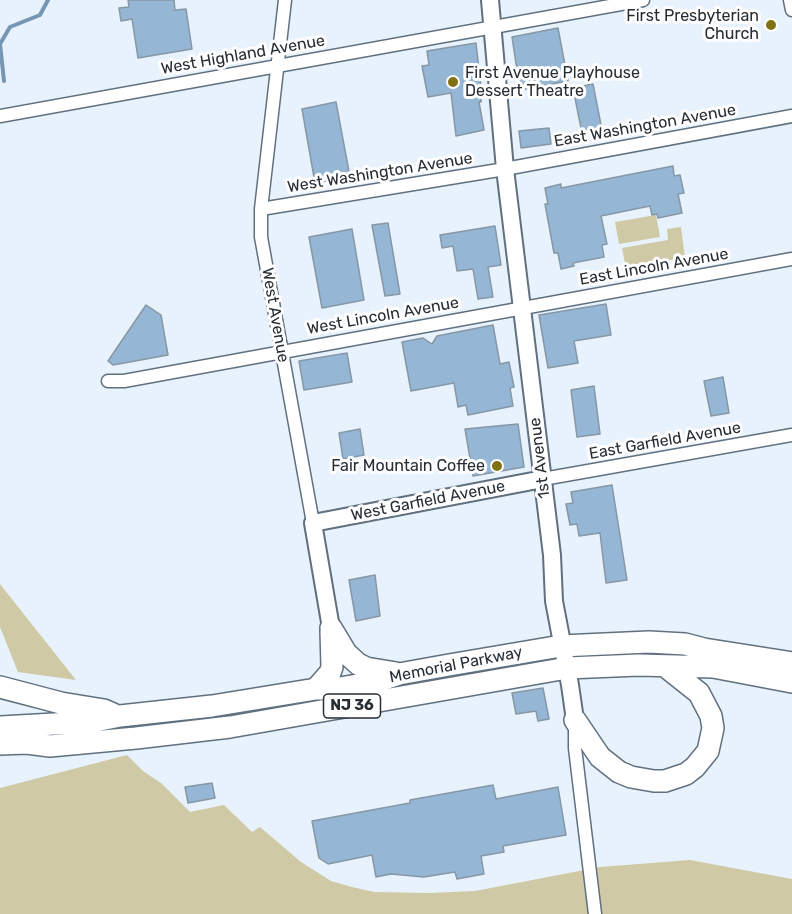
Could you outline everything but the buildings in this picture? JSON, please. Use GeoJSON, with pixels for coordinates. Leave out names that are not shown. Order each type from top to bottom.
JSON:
{"type":"FeatureCollection","features":[{"type":"Feature","properties":{"kind":"highway"},"geometry":{"type":"LineString","coordinates":[[331,628],[346,653],[358,664],[366,668],[399,674]]}},
{"type":"Feature","properties":{"kind":"highway"},"geometry":{"type":"LineString","coordinates":[[316,689],[330,673],[332,667],[331,628]]}},
{"type":"Feature","properties":{"kind":"highway","name":"Memorial Parkway"},"geometry":{"type":"LineString","coordinates":[[120,716],[212,706],[316,689],[334,689],[375,682],[399,674],[561,646],[627,642],[685,644],[704,650],[792,663]]}},
{"type":"Feature","properties":{"kind":"highway"},"geometry":{"type":"LineString","coordinates":[[575,720],[600,757],[619,772],[631,777],[654,781],[665,781],[686,774],[695,768],[708,751],[713,728],[711,716],[699,693],[665,666]]}},
{"type":"Feature","properties":{"kind":"highway","name":"Memorial Parkway"},"geometry":{"type":"LineString","coordinates":[[50,746],[230,727],[567,668],[712,667],[792,682]]}},
{"type":"Feature","properties":{"kind":"highway"},"geometry":{"type":"LineString","coordinates":[[0,687],[61,703],[104,710],[120,716]]}},
{"type":"Feature","properties":{"kind":"highway","name":"NJ 36"},"geometry":{"type":"LineString","coordinates":[[0,727],[90,722],[120,716]]}},
{"type":"Feature","properties":{"kind":"highway","name":"NJ 36"},"geometry":{"type":"LineString","coordinates":[[0,744],[27,743],[50,746]]}},
{"type":"Feature","properties":{"kind":"highway"},"geometry":{"type":"LineString","coordinates":[[0,759],[27,755],[50,746]]}},
{"type":"Feature","properties":{"kind":"street","name":"West Avenue"},"geometry":{"type":"LineString","coordinates":[[285,0],[261,209],[261,237],[331,628]]}},
{"type":"Feature","properties":{"kind":"street","name":"1st Avenue"},"geometry":{"type":"LineString","coordinates":[[489,0],[505,169],[552,555],[554,602],[575,720],[575,748],[595,914]]}},
{"type":"Feature","properties":{"kind":"street","name":"West Highland Avenue"},"geometry":{"type":"LineString","coordinates":[[6,115],[644,0]]}},
{"type":"Feature","properties":{"kind":"street"},"geometry":{"type":"LineString","coordinates":[[790,0],[792,10]]}},
{"type":"Feature","properties":{"kind":"street","name":"East Washington Avenue"},"geometry":{"type":"LineString","coordinates":[[505,169],[792,116]]}},
{"type":"Feature","properties":{"kind":"street","name":"West Washington Avenue"},"geometry":{"type":"LineString","coordinates":[[261,209],[505,169]]}},
{"type":"Feature","properties":{"kind":"street","name":"East Lincoln Avenue"},"geometry":{"type":"LineString","coordinates":[[522,307],[792,259]]}},
{"type":"Feature","properties":{"kind":"street","name":"West Lincoln Avenue"},"geometry":{"type":"LineString","coordinates":[[108,381],[124,381],[522,307]]}},
{"type":"Feature","properties":{"kind":"street","name":"East Garfield Avenue"},"geometry":{"type":"LineString","coordinates":[[543,479],[792,435]]}},
{"type":"Feature","properties":{"kind":"street","name":"West Garfield Avenue"},"geometry":{"type":"LineString","coordinates":[[313,523],[543,479]]}},
{"type":"Feature","properties":{"kind":"shaded area"},"geometry":{"type":"Polygon","coordinates":[[[656,215],[660,237],[619,244],[615,222],[656,215]]]}},
{"type":"Feature","properties":{"kind":"shaded area"},"geometry":{"type":"Polygon","coordinates":[[[681,227],[685,258],[630,266],[625,263],[622,248],[668,240],[667,229],[681,227]]]}},
{"type":"Feature","properties":{"kind":"shaded area"},"geometry":{"type":"Polygon","coordinates":[[[0,584],[76,680],[18,672],[0,627],[0,584]]]}},
{"type":"Feature","properties":{"kind":"shaded area"},"geometry":{"type":"Polygon","coordinates":[[[127,755],[143,771],[161,783],[190,812],[224,805],[252,832],[260,827],[301,862],[331,881],[352,887],[374,892],[475,891],[600,867],[690,860],[792,879],[792,914],[0,914],[0,788],[127,755]]]}},
{"type":"Feature","properties":{"kind":"waterway"},"geometry":{"type":"LineString","coordinates":[[4,81],[0,44],[10,27],[40,15],[48,0]]}},
{"type":"Feature","properties":{"kind":"place","name":"First Presbyterian Church"},"geometry":{"type":"Point","coordinates":[771,25]}},
{"type":"Feature","properties":{"kind":"place","name":"First Avenue Playhouse Dessert Theatre"},"geometry":{"type":"Point","coordinates":[453,82]}},
{"type":"Feature","properties":{"kind":"place","name":"Fair Mountain Coffee"},"geometry":{"type":"Point","coordinates":[497,466]}}]}
